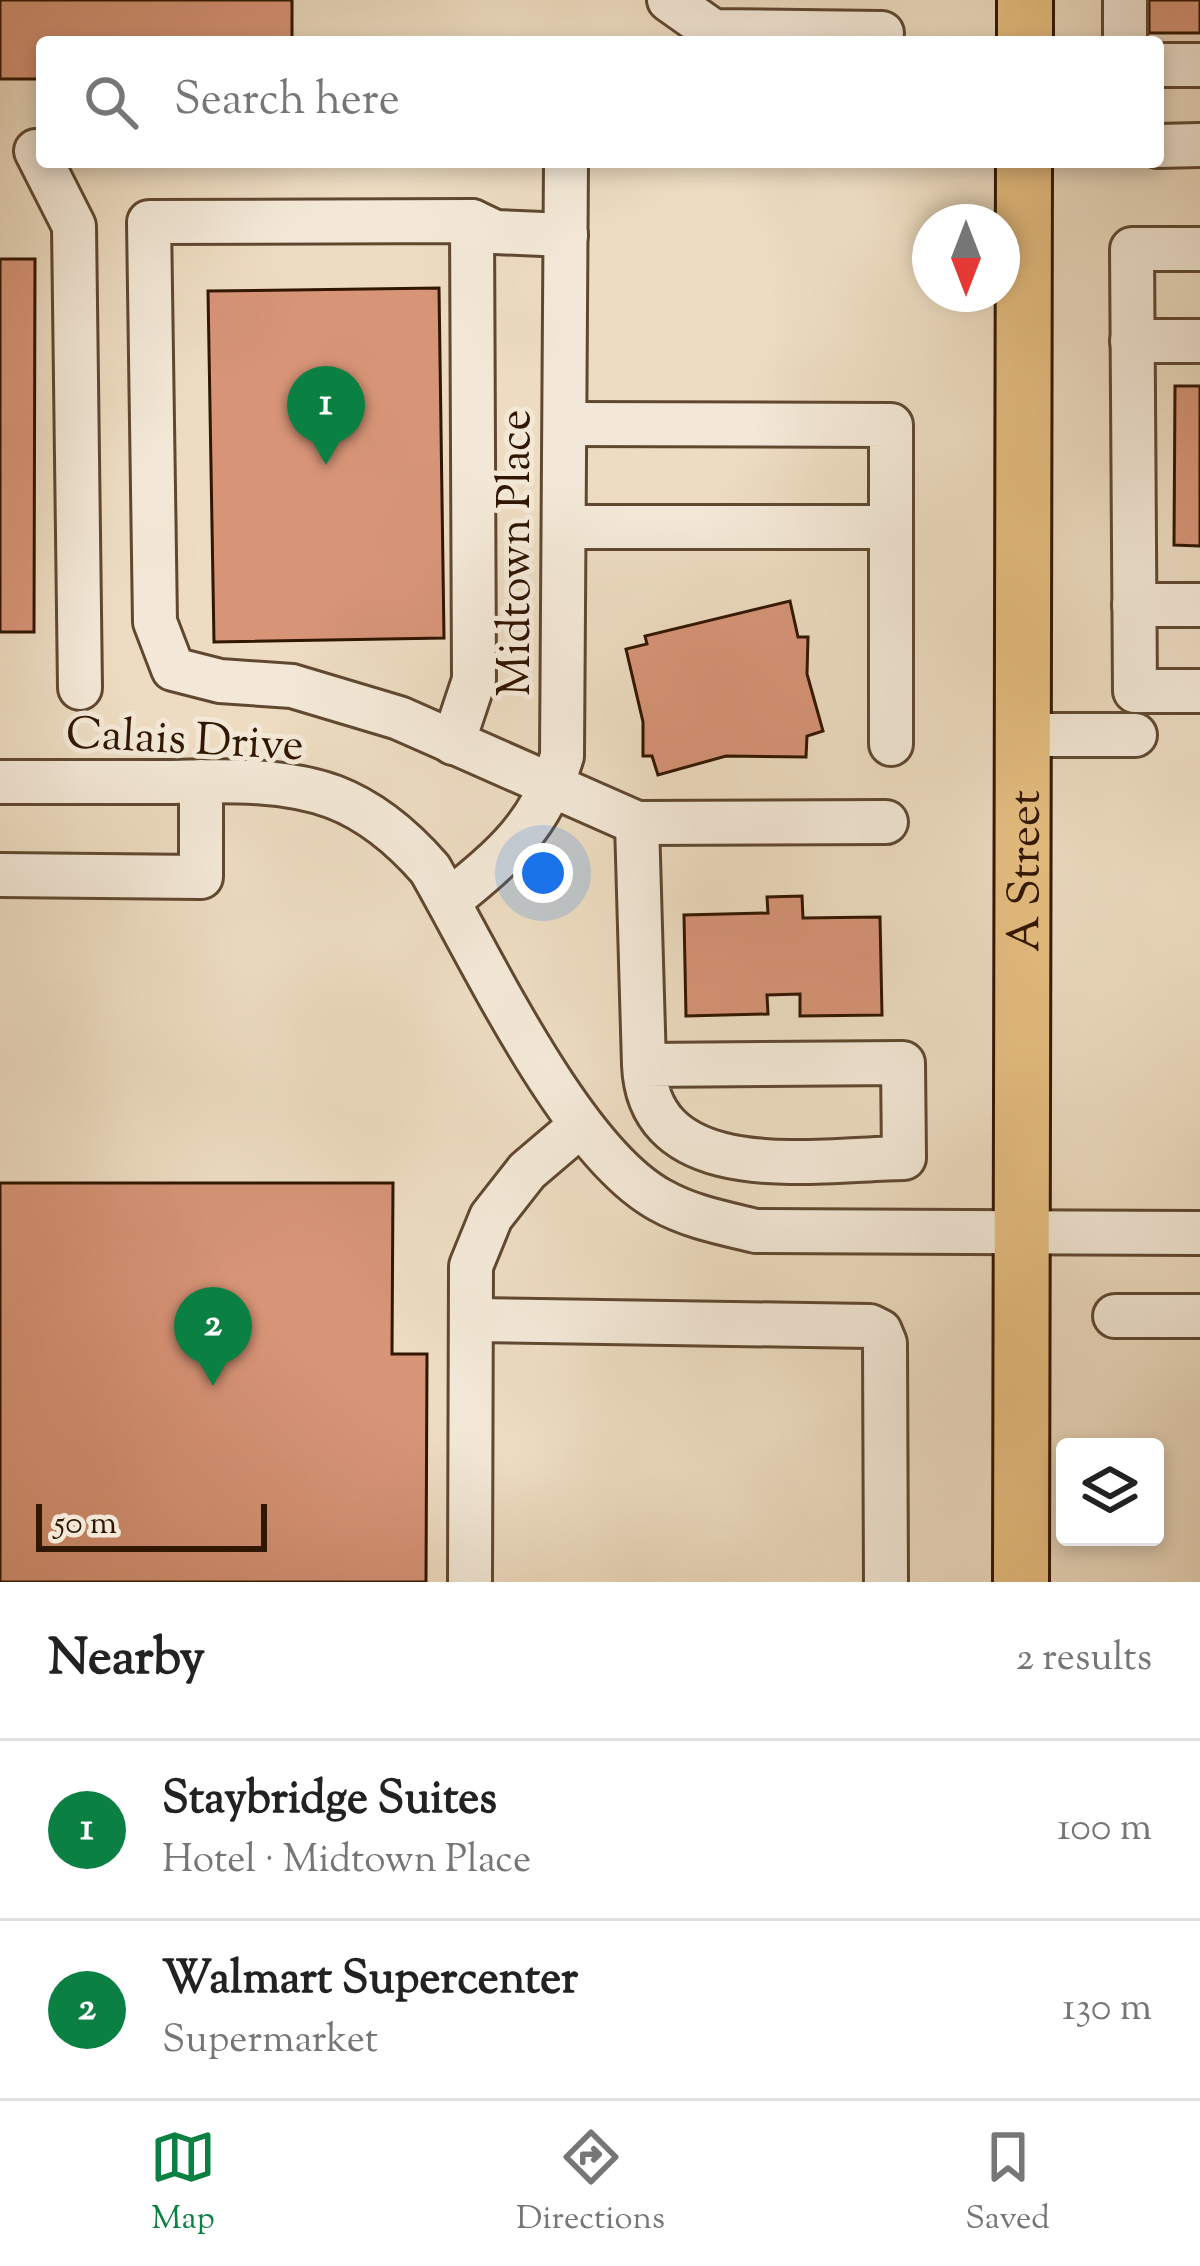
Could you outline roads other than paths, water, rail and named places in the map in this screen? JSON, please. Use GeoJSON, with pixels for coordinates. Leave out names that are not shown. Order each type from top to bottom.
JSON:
{"type":"FeatureCollection","features":[{"type":"Feature","properties":{"kind":"main road"},"geometry":{"type":"LineString","coordinates":[[1025,0],[1025,36]]}},
{"type":"Feature","properties":{"kind":"main road","name":"A Street"},"geometry":{"type":"LineString","coordinates":[[1021,1582],[1024,168]]}},
{"type":"Feature","properties":{"kind":"street"},"geometry":{"type":"LineString","coordinates":[[669,0],[713,31],[883,25]]}},
{"type":"Feature","properties":{"kind":"street"},"geometry":{"type":"LineString","coordinates":[[1125,0],[1125,36]]}},
{"type":"Feature","properties":{"kind":"street"},"geometry":{"type":"LineString","coordinates":[[1164,65],[1200,65]]}},
{"type":"Feature","properties":{"kind":"street"},"geometry":{"type":"LineString","coordinates":[[1164,146],[1200,146]]}},
{"type":"Feature","properties":{"kind":"street"},"geometry":{"type":"LineString","coordinates":[[37,168],[74,226],[80,688]]}},
{"type":"Feature","properties":{"kind":"street","name":"Midtown Place"},"geometry":{"type":"LineString","coordinates":[[449,901],[511,850],[553,788],[562,756],[566,168]]}},
{"type":"Feature","properties":{"kind":"street"},"geometry":{"type":"LineString","coordinates":[[453,743],[474,680],[472,220]]}},
{"type":"Feature","properties":{"kind":"street"},"geometry":{"type":"LineString","coordinates":[[566,235],[495,232],[472,220],[149,222],[155,622],[173,669],[220,681],[292,686],[399,718],[637,823],[886,822]]}},
{"type":"Feature","properties":{"kind":"street"},"geometry":{"type":"LineString","coordinates":[[1200,249],[1132,250],[1135,691],[1200,691]]}},
{"type":"Feature","properties":{"kind":"street"},"geometry":{"type":"LineString","coordinates":[[1132,341],[1200,341]]}},
{"type":"Feature","properties":{"kind":"street"},"geometry":{"type":"LineString","coordinates":[[565,424],[891,425],[891,744]]}},
{"type":"Feature","properties":{"kind":"street"},"geometry":{"type":"LineString","coordinates":[[564,527],[891,527]]}},
{"type":"Feature","properties":{"kind":"street"},"geometry":{"type":"LineString","coordinates":[[1134,605],[1200,605]]}},
{"type":"Feature","properties":{"kind":"street"},"geometry":{"type":"LineString","coordinates":[[1023,735],[1135,736]]}},
{"type":"Feature","properties":{"kind":"street","name":"Calais Drive"},"geometry":{"type":"LineString","coordinates":[[0,782],[275,785],[334,797],[403,838],[430,869],[580,1125],[657,1199],[698,1217],[756,1231],[1200,1233]]}},
{"type":"Feature","properties":{"kind":"street"},"geometry":{"type":"LineString","coordinates":[[0,875],[201,877],[201,782]]}},
{"type":"Feature","properties":{"kind":"street"},"geometry":{"type":"LineString","coordinates":[[637,823],[644,1066],[645,1088],[664,1124],[700,1151],[745,1160],[904,1158],[903,1064],[644,1066]]}},
{"type":"Feature","properties":{"kind":"street"},"geometry":{"type":"LineString","coordinates":[[470,1582],[471,1266],[491,1217],[527,1172],[580,1125]]}},
{"type":"Feature","properties":{"kind":"street"},"geometry":{"type":"LineString","coordinates":[[1115,1316],[1200,1316]]}},
{"type":"Feature","properties":{"kind":"street"},"geometry":{"type":"LineString","coordinates":[[472,1320],[870,1326],[880,1331],[885,1343],[886,1582]]}},
{"type":"Feature","properties":{"kind":"place","name":"Staybridge Suites"},"geometry":{"type":"Point","coordinates":[326,465]}},
{"type":"Feature","properties":{"kind":"place","name":"Walmart Supercenter"},"geometry":{"type":"Point","coordinates":[213,1386]}}]}
